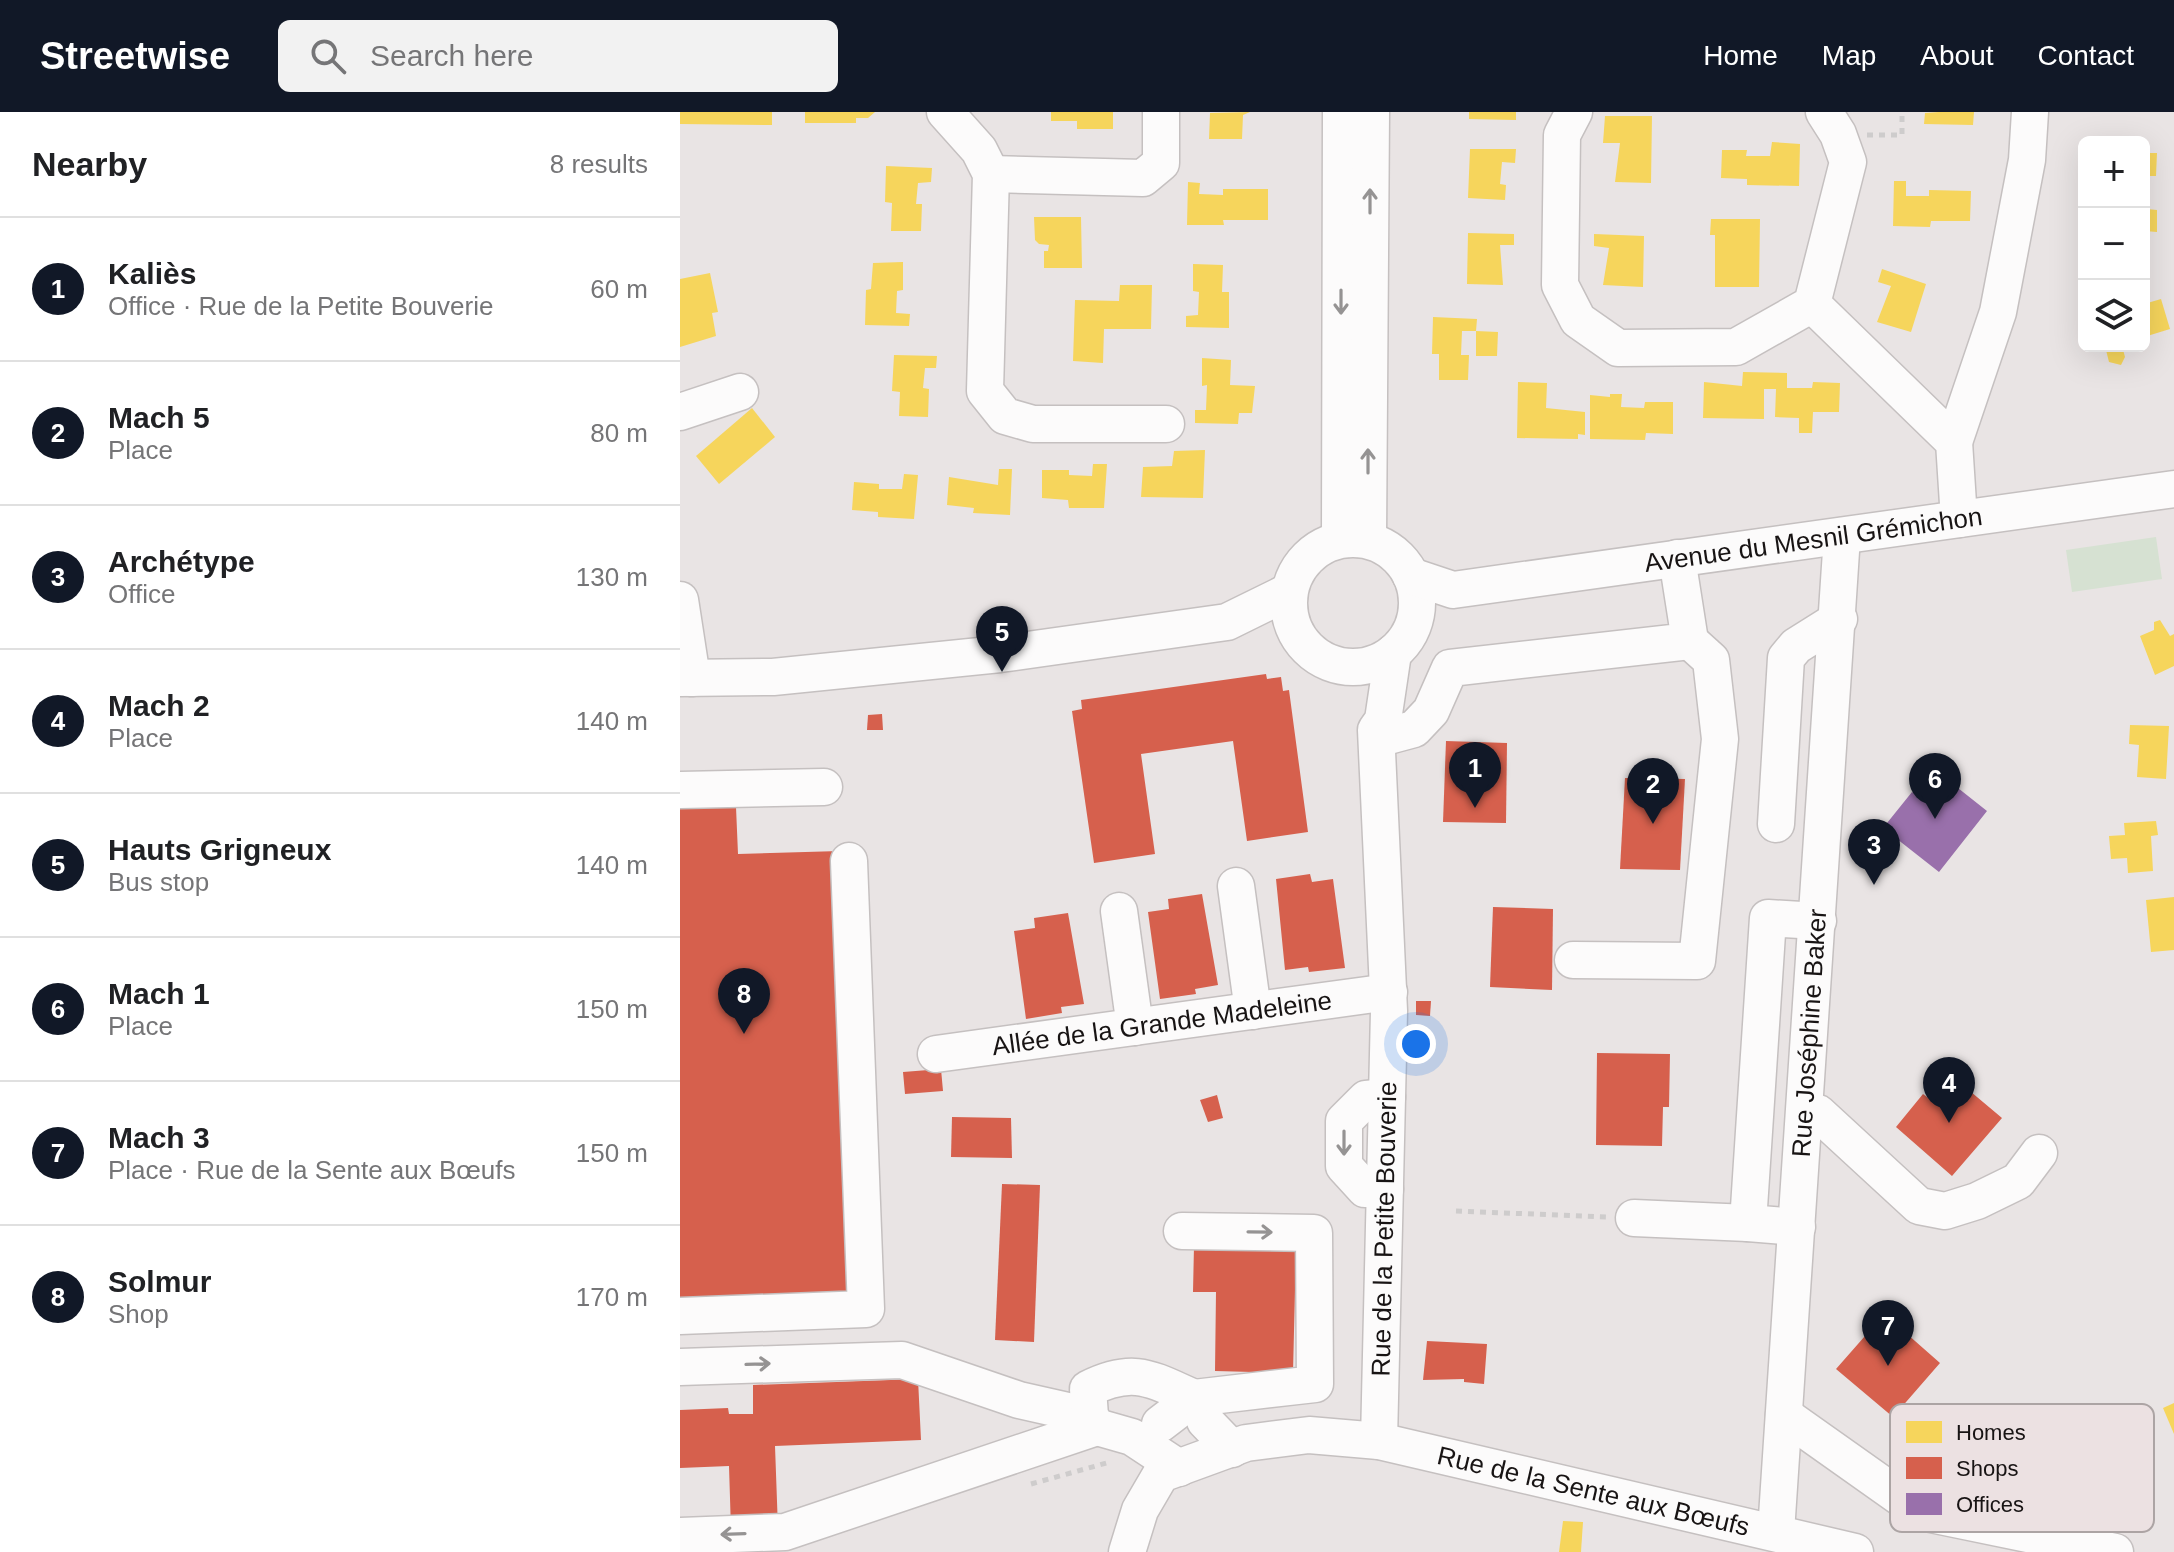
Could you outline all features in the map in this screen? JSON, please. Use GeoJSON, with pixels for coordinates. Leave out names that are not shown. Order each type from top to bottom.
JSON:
{"type":"FeatureCollection","features":[{"type":"Feature","properties":{"kind":"street"},"geometry":{"type":"LineString","coordinates":[[945,112],[979,150],[991,174],[985,391],[1005,416],[1033,424],[1166,424]]}},
{"type":"Feature","properties":{"kind":"street"},"geometry":{"type":"LineString","coordinates":[[991,174],[1143,178],[1161,163],[1161,112]]}},
{"type":"Feature","properties":{"kind":"street"},"geometry":{"type":"LineString","coordinates":[[1341,112],[1354,539]]}},
{"type":"Feature","properties":{"kind":"street"},"geometry":{"type":"LineString","coordinates":[[1354,539],[1371,112]]}},
{"type":"Feature","properties":{"kind":"street"},"geometry":{"type":"LineString","coordinates":[[1574,112],[1562,135],[1560,285],[1578,320],[1618,348],[1736,347],[1812,304],[1848,162],[1831,123]]}},
{"type":"Feature","properties":{"kind":"street"},"geometry":{"type":"LineString","coordinates":[[1959,519],[1954,442],[1998,312],[2027,160],[2030,112]]}},
{"type":"Feature","properties":{"kind":"street"},"geometry":{"type":"LineString","coordinates":[[1812,304],[1954,442]]}},
{"type":"Feature","properties":{"kind":"street"},"geometry":{"type":"LineString","coordinates":[[680,412],[740,392]]}},
{"type":"Feature","properties":{"kind":"street","name":"Avenue du Mesnil Grémichon"},"geometry":{"type":"LineString","coordinates":[[1411,576],[1453,590],[2174,489]]}},
{"type":"Feature","properties":{"kind":"street","name":"Rue Joséphine Baker"},"geometry":{"type":"LineString","coordinates":[[1776,1532],[1839,619],[1842,536]]}},
{"type":"Feature","properties":{"kind":"street"},"geometry":{"type":"LineString","coordinates":[[1354,539],[1398,557],[1411,576],[1417,597],[1415,619],[1408,637],[1393,653],[1377,663],[1355,667],[1335,665],[1314,656],[1291,625],[1288,592],[1296,571],[1319,547],[1354,539]]}},
{"type":"Feature","properties":{"kind":"street"},"geometry":{"type":"LineString","coordinates":[[1573,960],[1697,961],[1720,739],[1711,660],[1690,641],[1677,558]]}},
{"type":"Feature","properties":{"kind":"street","name":"Avenue du Mesnil Grémichon"},"geometry":{"type":"LineString","coordinates":[[1415,619],[1453,590]]}},
{"type":"Feature","properties":{"kind":"street"},"geometry":{"type":"LineString","coordinates":[[680,600],[686,678],[773,677],[915,664],[1227,622],[1288,592]]}},
{"type":"Feature","properties":{"kind":"street"},"geometry":{"type":"LineString","coordinates":[[1776,824],[1786,658],[1796,646],[1839,619]]}},
{"type":"Feature","properties":{"kind":"street"},"geometry":{"type":"LineString","coordinates":[[1227,622],[1273,632],[1303,645]]}},
{"type":"Feature","properties":{"kind":"street"},"geometry":{"type":"LineString","coordinates":[[1376,734],[1414,729],[1431,711],[1450,668],[1690,641]]}},
{"type":"Feature","properties":{"kind":"street","name":"Rue de la Petite Bouverie"},"geometry":{"type":"LineString","coordinates":[[1376,734],[1383,720],[1393,653]]}},
{"type":"Feature","properties":{"kind":"street","name":"Rue de la Petite Bouverie"},"geometry":{"type":"LineString","coordinates":[[1355,667],[1368,720],[1376,734],[1389,992],[1379,1441]]}},
{"type":"Feature","properties":{"kind":"street"},"geometry":{"type":"LineString","coordinates":[[680,790],[824,787]]}},
{"type":"Feature","properties":{"kind":"street"},"geometry":{"type":"LineString","coordinates":[[680,1316],[866,1309],[849,861]]}},
{"type":"Feature","properties":{"kind":"street"},"geometry":{"type":"LineString","coordinates":[[1236,886],[1253,1011]]}},
{"type":"Feature","properties":{"kind":"street"},"geometry":{"type":"LineString","coordinates":[[1119,911],[1135,1027]]}},
{"type":"Feature","properties":{"kind":"street"},"geometry":{"type":"LineString","coordinates":[[1748,1223],[1768,918],[1818,921]]}},
{"type":"Feature","properties":{"kind":"street","name":"Allée de la Grande Madeleine"},"geometry":{"type":"LineString","coordinates":[[936,1054],[1389,992]]}},
{"type":"Feature","properties":{"kind":"street"},"geometry":{"type":"LineString","coordinates":[[1805,1110],[1818,1113],[1919,1206],[1945,1211],[1977,1201],[2018,1181],[2039,1153]]}},
{"type":"Feature","properties":{"kind":"street"},"geometry":{"type":"LineString","coordinates":[[1634,1218],[1797,1227]]}},
{"type":"Feature","properties":{"kind":"street"},"geometry":{"type":"LineString","coordinates":[[680,1367],[902,1360],[1094,1422],[1146,1431],[1200,1410],[1315,1384],[1314,1233],[1182,1231]]}},
{"type":"Feature","properties":{"kind":"street"},"geometry":{"type":"LineString","coordinates":[[1094,1422],[1088,1389],[1122,1374],[1155,1381],[1200,1410],[1232,1449]]}},
{"type":"Feature","properties":{"kind":"street"},"geometry":{"type":"LineString","coordinates":[[1146,1431],[1167,1403],[1155,1381]]}},
{"type":"Feature","properties":{"kind":"street"},"geometry":{"type":"LineString","coordinates":[[1784,1415],[1890,1490]]}},
{"type":"Feature","properties":{"kind":"street"},"geometry":{"type":"LineString","coordinates":[[680,1536],[785,1532],[1094,1422]]}},
{"type":"Feature","properties":{"kind":"street"},"geometry":{"type":"LineString","coordinates":[[1127,1552],[1140,1510],[1161,1474],[1179,1468],[1146,1431]]}},
{"type":"Feature","properties":{"kind":"street","name":"Rue de la Sente aux Bœufs"},"geometry":{"type":"LineString","coordinates":[[1179,1468],[1246,1443],[1309,1435],[1379,1441],[1855,1552]]}},
{"type":"Feature","properties":{"kind":"street"},"geometry":{"type":"LineString","coordinates":[[2018,1532],[2115,1552]]}},
{"type":"Feature","properties":{"kind":"path"},"geometry":{"type":"LineString","coordinates":[[1831,123],[1902,135],[1902,112]]}},
{"type":"Feature","properties":{"kind":"path"},"geometry":{"type":"LineString","coordinates":[[1456,1211],[1634,1218]]}},
{"type":"Feature","properties":{"kind":"green space"},"geometry":{"type":"Polygon","coordinates":[[[2156,537],[2162,579],[2072,592],[2066,550],[2156,537]]]}},
{"type":"Feature","properties":{"kind":"building: Homes"},"geometry":{"type":"Polygon","coordinates":[[[680,112],[772,112],[772,125],[680,124],[680,112]]]}},
{"type":"Feature","properties":{"kind":"building: Homes"},"geometry":{"type":"Polygon","coordinates":[[[805,112],[875,112],[868,118],[856,118],[856,123],[805,123],[805,112]]]}},
{"type":"Feature","properties":{"kind":"building: Homes"},"geometry":{"type":"Polygon","coordinates":[[[1051,112],[1113,112],[1113,129],[1077,129],[1077,121],[1051,121],[1051,112]]]}},
{"type":"Feature","properties":{"kind":"building: Homes"},"geometry":{"type":"Polygon","coordinates":[[[1250,112],[1243,115],[1242,139],[1209,139],[1210,113],[1250,112]]]}},
{"type":"Feature","properties":{"kind":"building: Homes"},"geometry":{"type":"Polygon","coordinates":[[[1469,112],[1516,112],[1516,120],[1469,119],[1469,112]]]}},
{"type":"Feature","properties":{"kind":"building: Homes"},"geometry":{"type":"Polygon","coordinates":[[[1974,112],[1973,125],[1924,124],[1925,113],[1974,112]]]}},
{"type":"Feature","properties":{"kind":"building: Homes"},"geometry":{"type":"Polygon","coordinates":[[[1605,116],[1652,116],[1651,183],[1615,182],[1620,143],[1603,143],[1605,116]]]}},
{"type":"Feature","properties":{"kind":"building: Homes"},"geometry":{"type":"Polygon","coordinates":[[[1772,142],[1800,144],[1799,186],[1747,185],[1747,179],[1721,178],[1722,150],[1747,150],[1746,156],[1770,156],[1772,142]]]}},
{"type":"Feature","properties":{"kind":"building: Homes"},"geometry":{"type":"Polygon","coordinates":[[[1470,149],[1516,149],[1515,163],[1502,162],[1500,184],[1506,185],[1505,200],[1468,198],[1470,149]]]}},
{"type":"Feature","properties":{"kind":"building: Homes"},"geometry":{"type":"Polygon","coordinates":[[[2150,153],[2157,153],[2156,176],[2150,176],[2150,153]]]}},
{"type":"Feature","properties":{"kind":"building: Homes"},"geometry":{"type":"Polygon","coordinates":[[[886,166],[932,168],[931,182],[918,183],[916,204],[922,204],[921,231],[891,231],[892,203],[885,202],[886,166]]]}},
{"type":"Feature","properties":{"kind":"building: Homes"},"geometry":{"type":"Polygon","coordinates":[[[1894,181],[1906,181],[1906,196],[1929,196],[1929,190],[1971,191],[1970,221],[1931,221],[1930,227],[1893,226],[1894,181]]]}},
{"type":"Feature","properties":{"kind":"building: Homes"},"geometry":{"type":"Polygon","coordinates":[[[1188,182],[1200,183],[1199,194],[1223,195],[1223,189],[1268,189],[1268,220],[1223,220],[1224,225],[1187,225],[1188,182]]]}},
{"type":"Feature","properties":{"kind":"building: Homes"},"geometry":{"type":"Polygon","coordinates":[[[2150,209],[2157,210],[2157,232],[2150,231],[2150,209]]]}},
{"type":"Feature","properties":{"kind":"building: Homes"},"geometry":{"type":"Polygon","coordinates":[[[1034,217],[1081,217],[1082,268],[1044,268],[1044,251],[1048,251],[1049,245],[1039,244],[1035,240],[1034,217]]]}},
{"type":"Feature","properties":{"kind":"building: Homes"},"geometry":{"type":"Polygon","coordinates":[[[1711,219],[1760,219],[1759,287],[1715,287],[1715,235],[1710,235],[1711,219]]]}},
{"type":"Feature","properties":{"kind":"building: Homes"},"geometry":{"type":"Polygon","coordinates":[[[1468,233],[1514,234],[1514,245],[1500,245],[1503,285],[1467,284],[1468,233]]]}},
{"type":"Feature","properties":{"kind":"building: Homes"},"geometry":{"type":"Polygon","coordinates":[[[1594,234],[1644,236],[1643,287],[1603,285],[1609,248],[1594,246],[1594,234]]]}},
{"type":"Feature","properties":{"kind":"building: Homes"},"geometry":{"type":"Polygon","coordinates":[[[903,262],[903,290],[897,291],[896,313],[910,314],[909,326],[865,325],[866,290],[871,289],[873,263],[903,262]]]}},
{"type":"Feature","properties":{"kind":"building: Homes"},"geometry":{"type":"Polygon","coordinates":[[[1193,264],[1223,265],[1222,292],[1229,292],[1229,328],[1186,327],[1186,316],[1198,315],[1199,292],[1193,291],[1193,264]]]}},
{"type":"Feature","properties":{"kind":"building: Homes"},"geometry":{"type":"Polygon","coordinates":[[[1882,269],[1926,284],[1911,332],[1877,322],[1891,286],[1878,282],[1882,269]]]}},
{"type":"Feature","properties":{"kind":"building: Homes"},"geometry":{"type":"Polygon","coordinates":[[[710,273],[718,312],[712,313],[716,336],[680,347],[680,279],[710,273]]]}},
{"type":"Feature","properties":{"kind":"building: Homes"},"geometry":{"type":"Polygon","coordinates":[[[1120,285],[1152,285],[1151,329],[1104,329],[1103,363],[1073,361],[1075,300],[1119,301],[1120,285]]]}},
{"type":"Feature","properties":{"kind":"building: Homes"},"geometry":{"type":"Polygon","coordinates":[[[2161,299],[2170,329],[2150,335],[2150,302],[2161,299]]]}},
{"type":"Feature","properties":{"kind":"building: Homes"},"geometry":{"type":"Polygon","coordinates":[[[1433,317],[1477,319],[1476,331],[1462,331],[1461,355],[1469,355],[1468,380],[1439,380],[1439,354],[1432,354],[1433,317]]]}},
{"type":"Feature","properties":{"kind":"building: Homes"},"geometry":{"type":"Polygon","coordinates":[[[1476,331],[1498,332],[1497,356],[1476,356],[1476,331]]]}},
{"type":"Feature","properties":{"kind":"building: Homes"},"geometry":{"type":"Polygon","coordinates":[[[2106,352],[2124,352],[2121,365],[2109,362],[2106,352]]]}},
{"type":"Feature","properties":{"kind":"building: Homes"},"geometry":{"type":"Polygon","coordinates":[[[894,355],[937,356],[936,368],[925,368],[923,388],[929,389],[928,417],[899,416],[900,392],[892,391],[894,355]]]}},
{"type":"Feature","properties":{"kind":"building: Homes"},"geometry":{"type":"Polygon","coordinates":[[[1202,358],[1231,360],[1230,385],[1255,386],[1252,413],[1239,413],[1238,424],[1195,423],[1195,410],[1206,410],[1207,385],[1202,386],[1202,358]]]}},
{"type":"Feature","properties":{"kind":"building: Homes"},"geometry":{"type":"Polygon","coordinates":[[[1743,372],[1787,373],[1787,388],[1812,388],[1813,382],[1840,383],[1839,412],[1813,412],[1812,433],[1799,433],[1799,418],[1775,417],[1776,389],[1764,389],[1764,419],[1703,418],[1704,382],[1742,386],[1743,372]]]}},
{"type":"Feature","properties":{"kind":"building: Homes"},"geometry":{"type":"Polygon","coordinates":[[[1518,382],[1547,383],[1546,408],[1585,412],[1585,435],[1578,434],[1578,439],[1517,438],[1518,382]]]}},
{"type":"Feature","properties":{"kind":"building: Homes"},"geometry":{"type":"Polygon","coordinates":[[[1610,394],[1622,394],[1621,407],[1644,408],[1645,402],[1673,402],[1673,434],[1646,433],[1645,440],[1590,439],[1590,395],[1610,397],[1610,394]]]}},
{"type":"Feature","properties":{"kind":"building: Homes"},"geometry":{"type":"Polygon","coordinates":[[[752,408],[775,437],[719,484],[696,456],[752,408]]]}},
{"type":"Feature","properties":{"kind":"building: Homes"},"geometry":{"type":"Polygon","coordinates":[[[1205,450],[1203,498],[1141,497],[1143,467],[1172,466],[1174,451],[1205,450]]]}},
{"type":"Feature","properties":{"kind":"building: Homes"},"geometry":{"type":"Polygon","coordinates":[[[1093,464],[1107,464],[1104,508],[1069,508],[1068,500],[1042,498],[1042,470],[1069,470],[1069,475],[1092,476],[1093,464]]]}},
{"type":"Feature","properties":{"kind":"building: Homes"},"geometry":{"type":"Polygon","coordinates":[[[999,469],[1012,469],[1010,515],[973,513],[974,508],[947,505],[949,477],[998,485],[999,469]]]}},
{"type":"Feature","properties":{"kind":"building: Homes"},"geometry":{"type":"Polygon","coordinates":[[[904,474],[918,475],[914,519],[878,517],[878,512],[852,510],[854,482],[879,484],[879,489],[902,489],[904,474]]]}},
{"type":"Feature","properties":{"kind":"building: Homes"},"geometry":{"type":"Polygon","coordinates":[[[2160,620],[2170,636],[2174,634],[2174,666],[2155,675],[2140,636],[2154,630],[2154,622],[2160,620]]]}},
{"type":"Feature","properties":{"kind":"building: Homes"},"geometry":{"type":"Polygon","coordinates":[[[2130,725],[2169,726],[2166,779],[2137,777],[2139,745],[2129,744],[2130,725]]]}},
{"type":"Feature","properties":{"kind":"building: Homes"},"geometry":{"type":"Polygon","coordinates":[[[2156,821],[2158,835],[2151,836],[2153,871],[2128,873],[2127,858],[2111,859],[2109,836],[2125,835],[2124,823],[2156,821]]]}},
{"type":"Feature","properties":{"kind":"building: Homes"},"geometry":{"type":"Polygon","coordinates":[[[2174,897],[2174,950],[2151,952],[2146,900],[2174,897]]]}},
{"type":"Feature","properties":{"kind":"building: Homes"},"geometry":{"type":"Polygon","coordinates":[[[2174,1403],[2174,1434],[2163,1408],[2174,1403]]]}},
{"type":"Feature","properties":{"kind":"building: Homes"},"geometry":{"type":"Polygon","coordinates":[[[1563,1521],[1583,1522],[1581,1552],[1559,1552],[1563,1521]]]}},
{"type":"Feature","properties":{"kind":"building: Shops"},"geometry":{"type":"Polygon","coordinates":[[[1266,674],[1267,679],[1281,677],[1283,691],[1289,690],[1308,832],[1247,841],[1233,741],[1141,754],[1155,854],[1094,863],[1072,711],[1082,709],[1081,700],[1266,674]]]}},
{"type":"Feature","properties":{"kind":"building: Shops"},"geometry":{"type":"Polygon","coordinates":[[[882,714],[883,730],[867,730],[868,715],[882,714]]]}},
{"type":"Feature","properties":{"kind":"building: Shops"},"geometry":{"type":"Polygon","coordinates":[[[1446,741],[1507,743],[1506,823],[1443,822],[1446,741]]]}},
{"type":"Feature","properties":{"kind":"building: Shops"},"geometry":{"type":"Polygon","coordinates":[[[1625,778],[1685,779],[1680,870],[1620,869],[1625,778]]]}},
{"type":"Feature","properties":{"kind":"building: Shops"},"geometry":{"type":"Polygon","coordinates":[[[736,807],[738,854],[840,851],[855,1301],[680,1306],[680,808],[736,807]]]}},
{"type":"Feature","properties":{"kind":"building: Shops"},"geometry":{"type":"Polygon","coordinates":[[[1310,874],[1312,882],[1333,879],[1345,968],[1309,972],[1308,967],[1285,970],[1276,879],[1310,874]]]}},
{"type":"Feature","properties":{"kind":"building: Shops"},"geometry":{"type":"Polygon","coordinates":[[[1202,894],[1218,985],[1195,989],[1196,994],[1160,999],[1148,912],[1169,909],[1168,899],[1202,894]]]}},
{"type":"Feature","properties":{"kind":"building: Shops"},"geometry":{"type":"Polygon","coordinates":[[[1493,907],[1553,909],[1552,990],[1490,987],[1493,907]]]}},
{"type":"Feature","properties":{"kind":"building: Shops"},"geometry":{"type":"Polygon","coordinates":[[[1068,913],[1084,1004],[1061,1007],[1062,1013],[1026,1019],[1014,931],[1035,928],[1034,918],[1068,913]]]}},
{"type":"Feature","properties":{"kind":"building: Shops"},"geometry":{"type":"Polygon","coordinates":[[[1416,1001],[1431,1001],[1430,1016],[1416,1015],[1416,1001]]]}},
{"type":"Feature","properties":{"kind":"building: Shops"},"geometry":{"type":"Polygon","coordinates":[[[1597,1053],[1670,1054],[1669,1107],[1663,1107],[1662,1146],[1596,1145],[1597,1053]]]}},
{"type":"Feature","properties":{"kind":"building: Shops"},"geometry":{"type":"Polygon","coordinates":[[[941,1069],[943,1091],[905,1094],[903,1072],[941,1069]]]}},
{"type":"Feature","properties":{"kind":"building: Shops"},"geometry":{"type":"Polygon","coordinates":[[[1952,1076],[2002,1118],[1952,1176],[1896,1127],[1923,1094],[1931,1100],[1952,1076]]]}},
{"type":"Feature","properties":{"kind":"building: Shops"},"geometry":{"type":"Polygon","coordinates":[[[1217,1095],[1223,1118],[1208,1122],[1200,1100],[1217,1095]]]}},
{"type":"Feature","properties":{"kind":"building: Shops"},"geometry":{"type":"Polygon","coordinates":[[[952,1117],[1011,1118],[1012,1158],[951,1157],[952,1117]]]}},
{"type":"Feature","properties":{"kind":"building: Shops"},"geometry":{"type":"Polygon","coordinates":[[[1002,1184],[1040,1185],[1034,1342],[995,1340],[1002,1184]]]}},
{"type":"Feature","properties":{"kind":"building: Shops"},"geometry":{"type":"Polygon","coordinates":[[[1194,1246],[1296,1249],[1293,1373],[1215,1371],[1216,1292],[1193,1292],[1194,1246]]]}},
{"type":"Feature","properties":{"kind":"building: Shops"},"geometry":{"type":"Polygon","coordinates":[[[1890,1319],[1940,1363],[1904,1404],[1890,1404],[1890,1414],[1836,1369],[1865,1336],[1870,1342],[1890,1319]]]}},
{"type":"Feature","properties":{"kind":"building: Shops"},"geometry":{"type":"Polygon","coordinates":[[[1427,1341],[1487,1344],[1484,1384],[1464,1382],[1464,1379],[1423,1380],[1427,1341]]]}},
{"type":"Feature","properties":{"kind":"building: Shops"},"geometry":{"type":"Polygon","coordinates":[[[918,1379],[921,1440],[775,1446],[778,1529],[731,1530],[729,1466],[680,1468],[680,1410],[728,1408],[729,1414],[753,1414],[753,1385],[918,1379]]]}},
{"type":"Feature","properties":{"kind":"building: Offices"},"geometry":{"type":"Polygon","coordinates":[[[1939,773],[1987,811],[1939,872],[1883,828],[1912,792],[1919,797],[1939,773]]]}},
{"type":"Feature","properties":{"kind":"place","name":"Hauts Grigneux"},"geometry":{"type":"Point","coordinates":[1002,672]}},
{"type":"Feature","properties":{"kind":"place","name":"Kaliès"},"geometry":{"type":"Point","coordinates":[1475,808]}},
{"type":"Feature","properties":{"kind":"place","name":"Mach 1"},"geometry":{"type":"Point","coordinates":[1935,819]}},
{"type":"Feature","properties":{"kind":"place","name":"Mach 5"},"geometry":{"type":"Point","coordinates":[1653,824]}},
{"type":"Feature","properties":{"kind":"place","name":"Archétype"},"geometry":{"type":"Point","coordinates":[1874,885]}},
{"type":"Feature","properties":{"kind":"place","name":"Solmur"},"geometry":{"type":"Point","coordinates":[744,1034]}},
{"type":"Feature","properties":{"kind":"place","name":"Mach 2"},"geometry":{"type":"Point","coordinates":[1949,1123]}},
{"type":"Feature","properties":{"kind":"place","name":"Mach 3"},"geometry":{"type":"Point","coordinates":[1888,1366]}}]}
